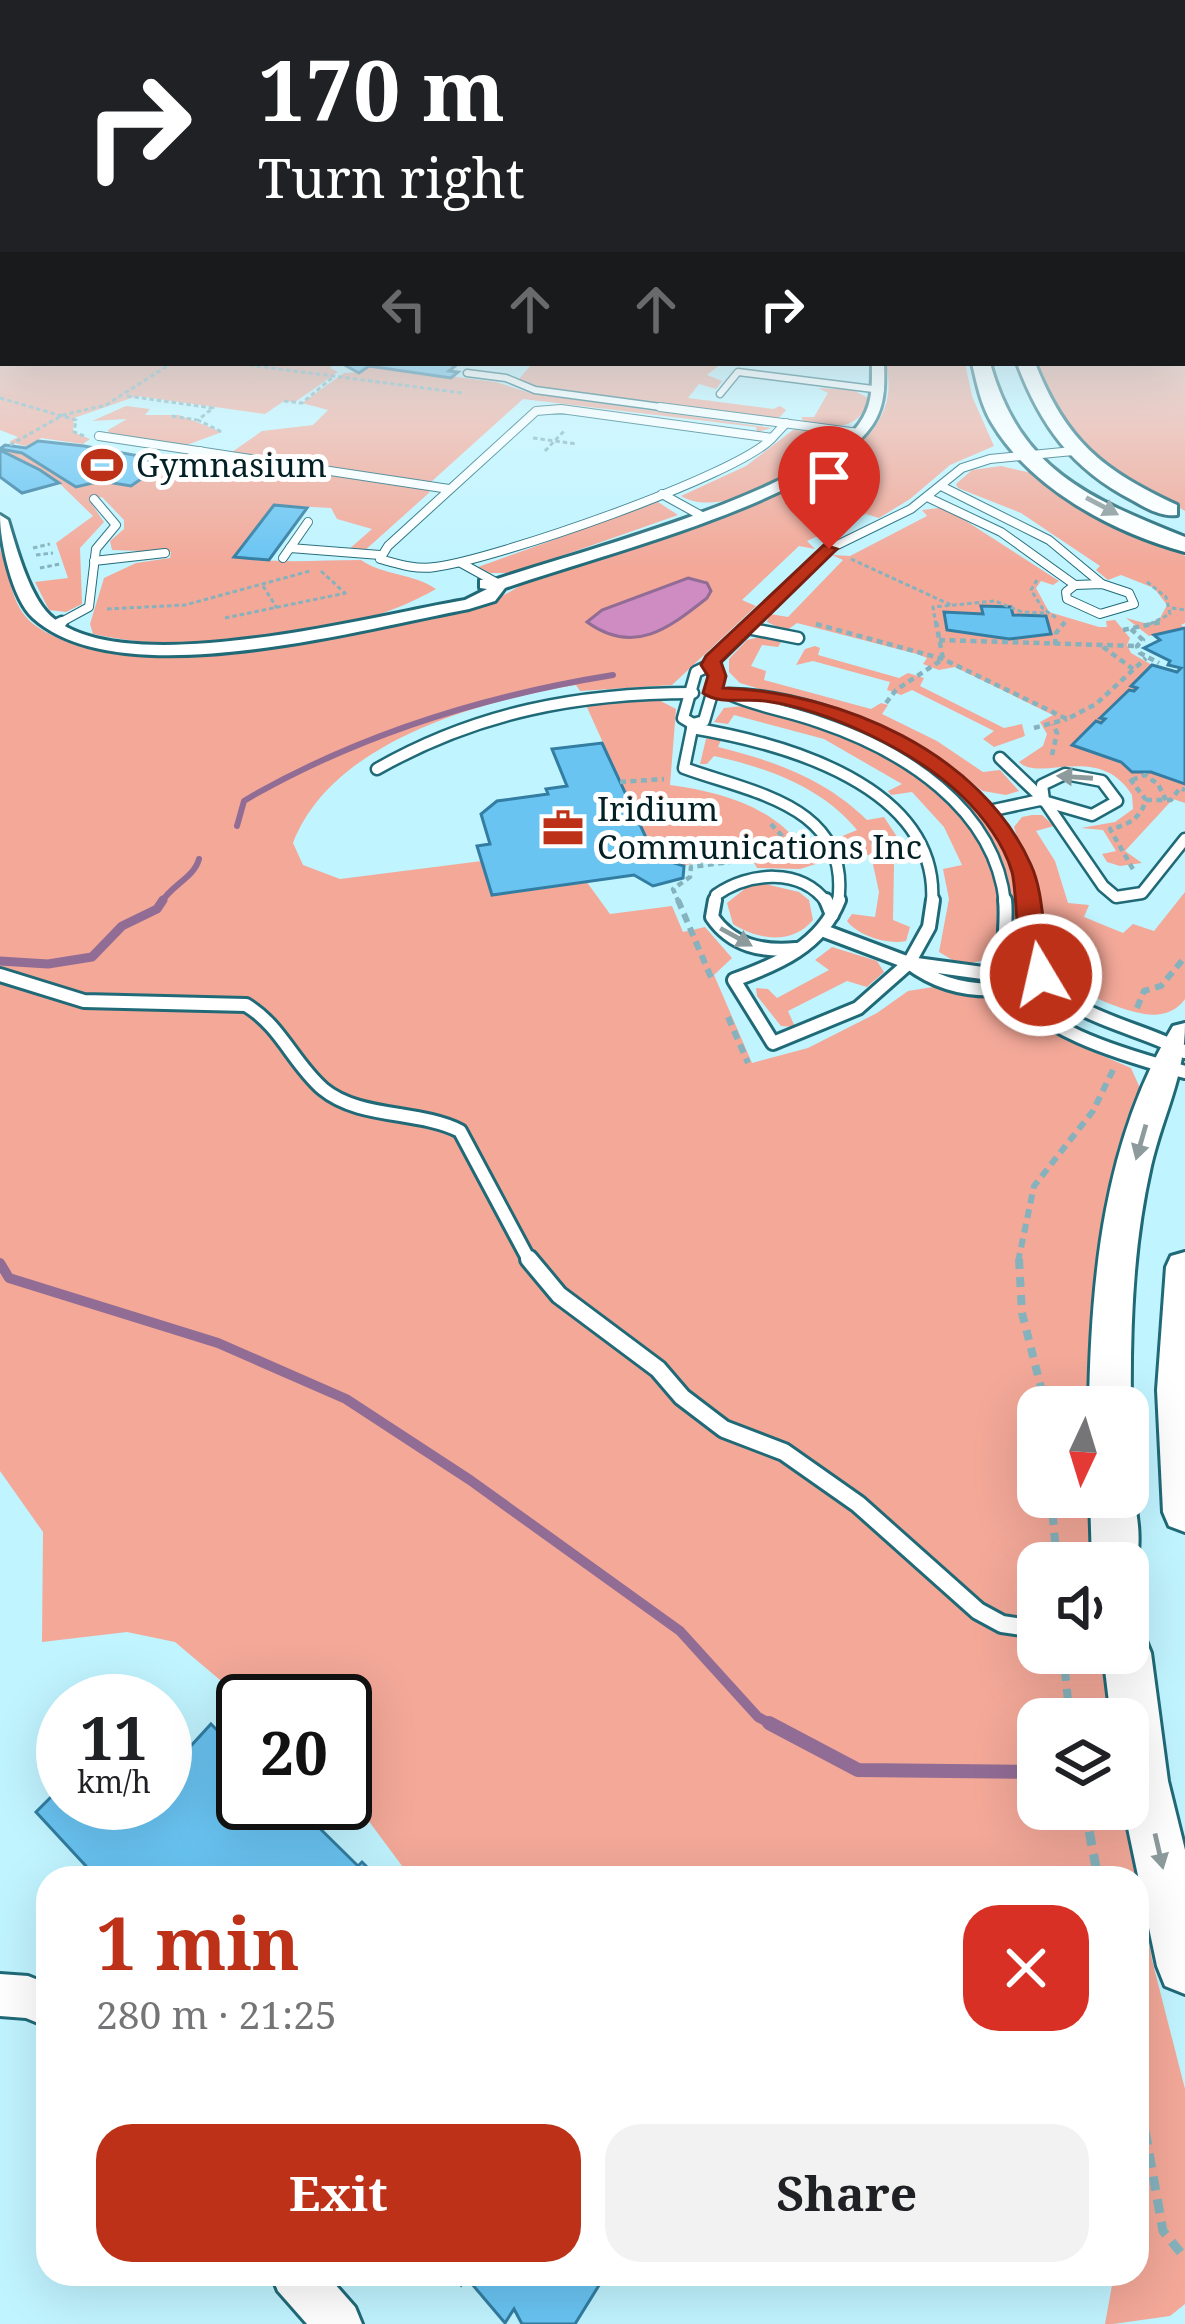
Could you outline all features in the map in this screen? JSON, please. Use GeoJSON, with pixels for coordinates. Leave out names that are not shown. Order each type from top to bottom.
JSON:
{"type":"FeatureCollection","features":[{"type":"Feature","properties":{"kind":"main road"},"geometry":{"type":"LineString","coordinates":[[982,366],[1000,422],[1026,455],[1076,492],[1185,545]]}},
{"type":"Feature","properties":{"kind":"main road"},"geometry":{"type":"LineString","coordinates":[[1026,366],[1052,428],[1073,451],[1132,491],[1185,517]]}},
{"type":"Feature","properties":{"kind":"street"},"geometry":{"type":"LineString","coordinates":[[0,520],[18,558],[27,599],[54,626],[107,644],[178,651],[304,637],[469,604],[489,597],[499,584],[700,515],[807,472],[859,433],[881,390],[878,366]]}},
{"type":"Feature","properties":{"kind":"street"},"geometry":{"type":"LineString","coordinates":[[1111,1386],[1120,1247],[1136,1160],[1180,1054]]}},
{"type":"Feature","properties":{"kind":"street"},"geometry":{"type":"LineString","coordinates":[[1185,1267],[1177,1333],[1178,1452],[1185,1512]]}},
{"type":"Feature","properties":{"kind":"street"},"geometry":{"type":"LineString","coordinates":[[1130,1674],[1143,1781],[1185,1966]]}},
{"type":"Feature","properties":{"kind":"street"},"geometry":{"type":"LineString","coordinates":[[0,1996],[36,2001]]}},
{"type":"Feature","properties":{"kind":"street"},"geometry":{"type":"LineString","coordinates":[[305,2286],[338,2324]]}},
{"type":"Feature","properties":{"kind":"lane"},"geometry":{"type":"LineString","coordinates":[[506,378],[520,368]]}},
{"type":"Feature","properties":{"kind":"lane"},"geometry":{"type":"LineString","coordinates":[[467,373],[506,378],[535,391],[859,433]]}},
{"type":"Feature","properties":{"kind":"lane"},"geometry":{"type":"LineString","coordinates":[[720,394],[738,373],[881,390]]}},
{"type":"Feature","properties":{"kind":"lane"},"geometry":{"type":"LineString","coordinates":[[380,557],[527,416],[543,410],[774,438]]}},
{"type":"Feature","properties":{"kind":"lane"},"geometry":{"type":"LineString","coordinates":[[290,548],[380,557],[416,568],[461,563],[726,470],[774,438],[786,423]]}},
{"type":"Feature","properties":{"kind":"lane"},"geometry":{"type":"LineString","coordinates":[[99,436],[449,489]]}},
{"type":"Feature","properties":{"kind":"lane"},"geometry":{"type":"LineString","coordinates":[[174,468],[200,451]]}},
{"type":"Feature","properties":{"kind":"lane"},"geometry":{"type":"LineString","coordinates":[[692,726],[684,768],[773,796],[801,812],[830,848],[843,886],[828,926],[807,948],[734,980],[772,1043],[858,1008],[909,963],[930,928],[935,894],[930,867],[916,836],[879,798],[824,765],[743,736],[692,726],[683,718],[697,672],[710,665],[829,549],[929,498],[975,462],[1073,451]]}},
{"type":"Feature","properties":{"kind":"lane"},"geometry":{"type":"LineString","coordinates":[[943,487],[1049,540],[1102,584]]}},
{"type":"Feature","properties":{"kind":"lane"},"geometry":{"type":"LineString","coordinates":[[662,494],[700,515]]}},
{"type":"Feature","properties":{"kind":"lane"},"geometry":{"type":"LineString","coordinates":[[929,498],[1001,532],[1075,585]]}},
{"type":"Feature","properties":{"kind":"lane"},"geometry":{"type":"LineString","coordinates":[[54,626],[88,607],[101,539],[116,525],[94,499]]}},
{"type":"Feature","properties":{"kind":"lane"},"geometry":{"type":"LineString","coordinates":[[283,558],[308,522]]}},
{"type":"Feature","properties":{"kind":"lane"},"geometry":{"type":"LineString","coordinates":[[94,561],[165,553]]}},
{"type":"Feature","properties":{"kind":"lane"},"geometry":{"type":"LineString","coordinates":[[461,563],[499,584]]}},
{"type":"Feature","properties":{"kind":"lane"},"geometry":{"type":"LineString","coordinates":[[1102,584],[1134,599],[1130,609],[1116,613],[1074,605],[1066,592],[1075,585],[1102,584]]}},
{"type":"Feature","properties":{"kind":"lane"},"geometry":{"type":"LineString","coordinates":[[747,628],[798,638]]}},
{"type":"Feature","properties":{"kind":"lane"},"geometry":{"type":"LineString","coordinates":[[692,726],[704,721],[717,674],[710,665]]}},
{"type":"Feature","properties":{"kind":"lane"},"geometry":{"type":"LineString","coordinates":[[377,770],[431,738],[511,709],[611,694],[768,695],[865,725],[936,765],[988,811],[1011,843],[1028,887],[1041,974]]}},
{"type":"Feature","properties":{"kind":"lane"},"geometry":{"type":"LineString","coordinates":[[729,694],[850,733],[901,759],[952,798],[972,820],[997,865],[1006,911],[1003,950],[1013,988],[1036,1010],[1118,1049],[1180,1054]]}},
{"type":"Feature","properties":{"kind":"lane"},"geometry":{"type":"LineString","coordinates":[[1000,758],[1044,800],[1103,886],[1116,897],[1142,893],[1185,839]]}},
{"type":"Feature","properties":{"kind":"lane"},"geometry":{"type":"LineString","coordinates":[[988,811],[1044,800],[1084,815],[1107,812],[1117,801],[1102,781],[1065,774],[1042,785],[1044,800]]}},
{"type":"Feature","properties":{"kind":"lane"},"geometry":{"type":"LineString","coordinates":[[807,948],[768,950],[730,938],[712,917],[716,895],[745,878],[787,878],[825,897],[832,908],[828,926]]}},
{"type":"Feature","properties":{"kind":"lane"},"geometry":{"type":"LineString","coordinates":[[828,926],[944,984],[1013,988],[1041,974]]}},
{"type":"Feature","properties":{"kind":"lane"},"geometry":{"type":"LineString","coordinates":[[909,963],[1041,974],[1081,1004],[1130,1024],[1180,1054]]}},
{"type":"Feature","properties":{"kind":"lane"},"geometry":{"type":"LineString","coordinates":[[0,975],[84,1001],[246,1005],[269,1018],[322,1088],[345,1102],[440,1121],[460,1131],[537,1274],[559,1294],[658,1369],[682,1396],[724,1429],[784,1452],[857,1504],[978,1611],[1017,1626]]}},
{"type":"Feature","properties":{"kind":"path"},"geometry":{"type":"LineString","coordinates":[[10,445],[66,416],[106,405],[167,366]]}},
{"type":"Feature","properties":{"kind":"path"},"geometry":{"type":"LineString","coordinates":[[260,366],[480,395]]}},
{"type":"Feature","properties":{"kind":"path"},"geometry":{"type":"LineString","coordinates":[[284,401],[302,403],[336,375]]}},
{"type":"Feature","properties":{"kind":"path"},"geometry":{"type":"LineString","coordinates":[[123,395],[213,408],[198,420],[172,416]]}},
{"type":"Feature","properties":{"kind":"path"},"geometry":{"type":"LineString","coordinates":[[0,398],[66,416]]}},
{"type":"Feature","properties":{"kind":"path"},"geometry":{"type":"LineString","coordinates":[[198,420],[220,431],[214,434]]}},
{"type":"Feature","properties":{"kind":"path"},"geometry":{"type":"LineString","coordinates":[[545,451],[565,430]]}},
{"type":"Feature","properties":{"kind":"path"},"geometry":{"type":"LineString","coordinates":[[33,548],[50,544]]}},
{"type":"Feature","properties":{"kind":"path"},"geometry":{"type":"LineString","coordinates":[[36,555],[53,553]]}},
{"type":"Feature","properties":{"kind":"path"},"geometry":{"type":"LineString","coordinates":[[839,567],[857,554]]}},
{"type":"Feature","properties":{"kind":"path"},"geometry":{"type":"LineString","coordinates":[[88,607],[156,610],[319,569],[362,567],[380,557]]}},
{"type":"Feature","properties":{"kind":"path"},"geometry":{"type":"LineString","coordinates":[[850,559],[884,570],[924,600],[955,606]]}},
{"type":"Feature","properties":{"kind":"path"},"geometry":{"type":"LineString","coordinates":[[40,568],[60,564]]}},
{"type":"Feature","properties":{"kind":"path"},"geometry":{"type":"LineString","coordinates":[[224,618],[347,595],[319,569]]}},
{"type":"Feature","properties":{"kind":"path"},"geometry":{"type":"LineString","coordinates":[[1044,576],[1031,590],[1048,613],[1078,626]]}},
{"type":"Feature","properties":{"kind":"path"},"geometry":{"type":"LineString","coordinates":[[1140,579],[1162,592],[1172,608],[1185,610]]}},
{"type":"Feature","properties":{"kind":"path"},"geometry":{"type":"LineString","coordinates":[[263,586],[285,620]]}},
{"type":"Feature","properties":{"kind":"path"},"geometry":{"type":"LineString","coordinates":[[943,659],[933,607],[995,601],[1018,612],[1048,613]]}},
{"type":"Feature","properties":{"kind":"path"},"geometry":{"type":"LineString","coordinates":[[1110,631],[1161,622],[1172,608]]}},
{"type":"Feature","properties":{"kind":"path"},"geometry":{"type":"LineString","coordinates":[[939,640],[1137,646],[1143,640],[1116,613]]}},
{"type":"Feature","properties":{"kind":"path"},"geometry":{"type":"LineString","coordinates":[[1055,645],[1056,633],[1065,622]]}},
{"type":"Feature","properties":{"kind":"path"},"geometry":{"type":"LineString","coordinates":[[810,623],[943,659],[1067,719]]}},
{"type":"Feature","properties":{"kind":"path"},"geometry":{"type":"LineString","coordinates":[[1137,646],[1146,658],[1159,663]]}},
{"type":"Feature","properties":{"kind":"path"},"geometry":{"type":"LineString","coordinates":[[1103,647],[1133,669]]}},
{"type":"Feature","properties":{"kind":"path"},"geometry":{"type":"LineString","coordinates":[[1034,728],[1096,704],[1146,658]]}},
{"type":"Feature","properties":{"kind":"path"},"geometry":{"type":"LineString","coordinates":[[886,703],[896,690],[943,659]]}},
{"type":"Feature","properties":{"kind":"path"},"geometry":{"type":"LineString","coordinates":[[1053,724],[1058,733],[1053,759]]}},
{"type":"Feature","properties":{"kind":"path"},"geometry":{"type":"LineString","coordinates":[[1132,780],[1145,775],[1158,784],[1166,800]]}},
{"type":"Feature","properties":{"kind":"path"},"geometry":{"type":"LineString","coordinates":[[620,782],[664,779]]}},
{"type":"Feature","properties":{"kind":"path"},"geometry":{"type":"LineString","coordinates":[[1146,800],[1166,800],[1180,788],[1185,790]]}},
{"type":"Feature","properties":{"kind":"path"},"geometry":{"type":"LineString","coordinates":[[776,855],[916,836]]}},
{"type":"Feature","properties":{"kind":"path"},"geometry":{"type":"LineString","coordinates":[[733,861],[691,867],[690,877],[673,889],[748,1063]]}},
{"type":"Feature","properties":{"kind":"path"},"geometry":{"type":"LineString","coordinates":[[1130,1024],[1144,991],[1161,986],[1185,957]]}},
{"type":"Feature","properties":{"kind":"path"},"geometry":{"type":"LineString","coordinates":[[1040,1386],[1015,1273],[1029,1191],[1110,1083],[1118,1049]]}},
{"type":"Feature","properties":{"kind":"path"},"geometry":{"type":"LineString","coordinates":[[1088,1830],[1096,1866]]}},
{"type":"Feature","properties":{"kind":"path"},"geometry":{"type":"LineString","coordinates":[[1149,2153],[1163,2231],[1185,2258]]}},
{"type":"Feature","properties":{"kind":"shaded area"},"geometry":{"type":"Polygon","coordinates":[[[0,366],[332,366],[338,372],[295,402],[284,401],[265,414],[137,396],[74,418],[73,432],[90,439],[83,444],[41,438],[26,446],[9,442],[18,437],[0,430],[0,366]]]}},
{"type":"Feature","properties":{"kind":"shaded area"},"geometry":{"type":"Polygon","coordinates":[[[369,366],[772,428],[757,432],[756,427],[523,399],[431,482],[232,452],[262,431],[313,425],[328,410],[302,403],[344,373],[369,366]]]}},
{"type":"Feature","properties":{"kind":"shaded area"},"geometry":{"type":"Polygon","coordinates":[[[530,366],[718,366],[707,375],[722,381],[716,389],[699,384],[688,398],[786,410],[780,417],[769,418],[530,386],[519,379],[530,366]]]}},
{"type":"Feature","properties":{"kind":"shaded area"},"geometry":{"type":"Polygon","coordinates":[[[885,366],[966,366],[972,396],[994,446],[950,465],[879,518],[866,514],[807,541],[815,549],[799,546],[742,600],[756,606],[672,685],[580,691],[576,685],[497,702],[413,732],[374,752],[340,778],[312,808],[293,843],[303,865],[340,879],[482,861],[586,881],[610,914],[672,906],[683,932],[705,927],[732,958],[714,975],[752,1063],[808,1048],[877,1013],[908,991],[933,987],[1004,1001],[1066,1040],[1131,1068],[1140,1088],[1104,1218],[1089,1386],[1017,1386],[1017,1518],[1089,1518],[1091,1542],[1017,1542],[1017,1674],[1105,1674],[1107,1698],[1017,1698],[1017,1830],[1130,1830],[1136,1866],[402,1866],[372,1825],[372,1674],[216,1677],[175,1642],[127,1632],[42,1642],[43,1532],[0,1471],[0,549],[13,593],[29,621],[77,646],[170,658],[271,649],[483,603],[526,581],[779,493],[850,453],[875,427],[888,397],[885,366]]]}},
{"type":"Feature","properties":{"kind":"shaded area"},"geometry":{"type":"Polygon","coordinates":[[[1037,366],[1185,366],[1185,511],[1096,459],[1057,417],[1037,366]]]}},
{"type":"Feature","properties":{"kind":"shaded area"},"geometry":{"type":"Polygon","coordinates":[[[818,388],[853,390],[870,399],[859,417],[844,425],[804,422],[801,417],[814,417],[828,393],[818,388]]]}},
{"type":"Feature","properties":{"kind":"shaded area"},"geometry":{"type":"Polygon","coordinates":[[[126,406],[150,409],[145,415],[179,415],[222,432],[184,446],[109,434],[108,430],[127,419],[92,421],[126,406]]]}},
{"type":"Feature","properties":{"kind":"shaded area"},"geometry":{"type":"Polygon","coordinates":[[[793,430],[831,433],[841,440],[787,477],[741,497],[698,502],[681,496],[746,466],[793,430]]]}},
{"type":"Feature","properties":{"kind":"shaded area"},"geometry":{"type":"Polygon","coordinates":[[[0,450],[22,453],[76,487],[101,481],[131,486],[155,470],[181,469],[211,457],[425,489],[430,492],[363,552],[347,551],[372,529],[337,519],[331,508],[274,505],[233,557],[361,560],[436,589],[359,621],[269,639],[176,643],[93,634],[90,624],[104,578],[136,563],[170,558],[171,552],[112,550],[110,541],[124,529],[124,520],[102,497],[89,500],[104,522],[80,548],[82,604],[66,612],[49,610],[35,582],[68,578],[56,543],[93,516],[59,483],[0,450]]]}},
{"type":"Feature","properties":{"kind":"shaded area"},"geometry":{"type":"Polygon","coordinates":[[[1001,466],[1036,474],[1185,556],[1185,623],[1181,625],[1185,628],[1149,636],[1126,618],[1148,624],[1160,618],[1167,605],[1154,588],[1121,575],[1108,580],[1096,570],[1100,566],[1021,513],[956,484],[972,470],[1001,466]]]}},
{"type":"Feature","properties":{"kind":"shaded area"},"geometry":{"type":"Polygon","coordinates":[[[658,502],[678,515],[513,573],[490,573],[478,567],[658,502]]]}},
{"type":"Feature","properties":{"kind":"shaded area"},"geometry":{"type":"Polygon","coordinates":[[[939,508],[1059,581],[1053,585],[1041,581],[1036,588],[1049,612],[1099,627],[1115,620],[1130,638],[1131,653],[1152,665],[1132,685],[1137,688],[1129,690],[1101,717],[1105,719],[1102,723],[1095,721],[1073,745],[1121,762],[1132,772],[1151,772],[1185,784],[1185,803],[1173,799],[1125,851],[1142,863],[1120,866],[1107,862],[1102,854],[1116,851],[1103,830],[1081,828],[1115,822],[1133,809],[1132,795],[1119,779],[1087,767],[1041,769],[1019,762],[1043,746],[1047,734],[1040,722],[1053,715],[955,667],[939,670],[923,664],[927,658],[917,654],[797,623],[786,631],[767,622],[770,614],[788,617],[843,560],[832,555],[850,556],[927,516],[922,510],[939,508]]]}},
{"type":"Feature","properties":{"kind":"shaded area"},"geometry":{"type":"Polygon","coordinates":[[[688,578],[707,583],[711,591],[665,628],[620,637],[587,622],[602,610],[688,578]]]}},
{"type":"Feature","properties":{"kind":"shaded area"},"geometry":{"type":"Polygon","coordinates":[[[759,637],[781,642],[778,647],[762,645],[751,666],[766,671],[764,680],[871,709],[888,705],[882,714],[937,741],[983,772],[1000,770],[1019,791],[1006,795],[983,791],[930,753],[869,722],[740,683],[729,672],[729,659],[747,640],[759,637]]]}},
{"type":"Feature","properties":{"kind":"shaded area"},"geometry":{"type":"Polygon","coordinates":[[[820,648],[818,655],[899,678],[908,673],[924,678],[920,686],[1004,728],[1022,724],[1025,736],[994,747],[983,739],[994,731],[912,690],[901,695],[887,690],[890,682],[813,661],[796,665],[805,649],[820,648]]]}},
{"type":"Feature","properties":{"kind":"shaded area"},"geometry":{"type":"Polygon","coordinates":[[[743,695],[842,721],[912,755],[945,778],[998,835],[1015,869],[1023,907],[1021,948],[1010,945],[1010,889],[995,843],[967,806],[929,775],[885,751],[743,695]]]}},
{"type":"Feature","properties":{"kind":"shaded area"},"geometry":{"type":"Polygon","coordinates":[[[657,699],[676,709],[670,785],[724,796],[759,811],[801,846],[818,845],[823,856],[819,863],[800,869],[757,868],[750,856],[679,866],[670,858],[655,857],[585,703],[657,699]]]}},
{"type":"Feature","properties":{"kind":"shaded area"},"geometry":{"type":"Polygon","coordinates":[[[743,706],[837,733],[885,756],[930,786],[967,821],[992,861],[1001,908],[990,959],[961,965],[939,952],[949,899],[943,869],[962,865],[944,827],[912,792],[891,795],[888,791],[902,784],[824,739],[734,715],[728,724],[714,722],[724,708],[743,706]]]}},
{"type":"Feature","properties":{"kind":"shaded area"},"geometry":{"type":"Polygon","coordinates":[[[706,739],[721,740],[718,747],[779,765],[816,783],[867,820],[884,817],[912,862],[894,864],[893,920],[910,927],[906,941],[874,938],[847,921],[852,914],[875,917],[879,892],[871,855],[851,855],[840,837],[857,830],[828,802],[773,773],[714,756],[700,764],[706,739]]]}},
{"type":"Feature","properties":{"kind":"shaded area"},"geometry":{"type":"Polygon","coordinates":[[[1042,815],[1054,826],[1036,831],[1055,861],[1068,903],[1089,905],[1084,917],[1123,933],[1133,924],[1154,931],[1185,892],[1185,999],[1175,1009],[1149,1014],[1120,1008],[1076,986],[1053,963],[1041,934],[1036,879],[1014,827],[1022,817],[1042,815]]]}},
{"type":"Feature","properties":{"kind":"shaded area"},"geometry":{"type":"Polygon","coordinates":[[[765,884],[799,892],[809,900],[813,920],[795,933],[774,937],[733,924],[727,903],[747,887],[765,884]]]}},
{"type":"Feature","properties":{"kind":"shaded area"},"geometry":{"type":"Polygon","coordinates":[[[832,947],[877,961],[884,972],[867,987],[847,981],[788,1011],[795,1027],[781,1026],[756,988],[768,989],[777,998],[829,970],[815,960],[832,947]]]}},
{"type":"Feature","properties":{"kind":"shaded area"},"geometry":{"type":"Polygon","coordinates":[[[1149,1943],[1185,2089],[1185,2304],[1170,2316],[1105,2324],[1112,2286],[1149,2286],[1149,1943]]]}},
{"type":"Feature","properties":{"kind":"building"},"geometry":{"type":"Polygon","coordinates":[[[369,366],[455,366],[449,371],[458,372],[451,378],[369,366]]]}},
{"type":"Feature","properties":{"kind":"building","name":"Gymnasium"},"geometry":{"type":"Polygon","coordinates":[[[38,441],[167,461],[131,486],[101,481],[76,487],[22,453],[0,449],[5,445],[26,448],[38,441]]]}},
{"type":"Feature","properties":{"kind":"building"},"geometry":{"type":"Polygon","coordinates":[[[0,450],[59,483],[22,493],[0,477],[0,450]]]}},
{"type":"Feature","properties":{"kind":"building"},"geometry":{"type":"Polygon","coordinates":[[[274,505],[307,508],[269,560],[234,557],[274,505]]]}},
{"type":"Feature","properties":{"kind":"building"},"geometry":{"type":"Polygon","coordinates":[[[981,606],[1011,607],[1013,615],[1046,616],[1051,634],[1009,639],[947,630],[944,612],[983,614],[981,606]]]}},
{"type":"Feature","properties":{"kind":"building"},"geometry":{"type":"Polygon","coordinates":[[[1185,628],[1185,784],[1151,772],[1132,772],[1121,762],[1072,745],[1096,721],[1101,723],[1105,719],[1100,718],[1129,690],[1137,688],[1131,686],[1152,665],[1177,672],[1181,668],[1144,648],[1160,640],[1154,635],[1185,628]]]}},
{"type":"Feature","properties":{"kind":"building","name":"Iridium Communications Inc"},"geometry":{"type":"Polygon","coordinates":[[[602,743],[655,857],[684,866],[683,878],[653,886],[634,875],[492,895],[477,846],[490,844],[481,814],[497,801],[548,794],[546,789],[567,786],[552,749],[602,743]]]}},
{"type":"Feature","properties":{"kind":"building"},"geometry":{"type":"Polygon","coordinates":[[[211,1724],[216,1729],[216,1830],[321,1830],[358,1866],[86,1866],[53,1830],[192,1830],[192,1745],[211,1724]]]}},
{"type":"Feature","properties":{"kind":"building"},"geometry":{"type":"Polygon","coordinates":[[[474,2286],[599,2286],[575,2324],[522,2324],[514,2309],[505,2323],[474,2286]]]}},
{"type":"Feature","properties":{"kind":"waterway"},"geometry":{"type":"LineString","coordinates":[[237,826],[244,801],[383,735],[474,705],[613,675]]}},
{"type":"Feature","properties":{"kind":"waterway"},"geometry":{"type":"LineString","coordinates":[[161,903],[199,859]]}},
{"type":"Feature","properties":{"kind":"waterway"},"geometry":{"type":"LineString","coordinates":[[0,961],[48,964],[92,957],[122,926],[161,903]]}},
{"type":"Feature","properties":{"kind":"waterway"},"geometry":{"type":"LineString","coordinates":[[0,1263],[9,1278],[218,1343],[346,1399],[470,1480],[680,1631],[758,1717],[775,1726]]}},
{"type":"Feature","properties":{"kind":"waterway"},"geometry":{"type":"LineString","coordinates":[[769,1723],[858,1770],[1017,1772]]}},
{"type":"Feature","properties":{"kind":"place","name":"Gymnasium"},"geometry":{"type":"Point","coordinates":[102,465]}},
{"type":"Feature","properties":{"kind":"place","name":"Iridium Communications Inc"},"geometry":{"type":"Point","coordinates":[563,828]}},
{"type":"Feature","properties":{"kind":"route"},"geometry":{"type":"LineString","coordinates":[[829,549],[713,660],[710,665],[717,676],[712,693],[768,695],[865,725],[936,765],[968,790],[1002,828],[1023,871],[1030,900],[1032,949],[1041,975]]}}]}
